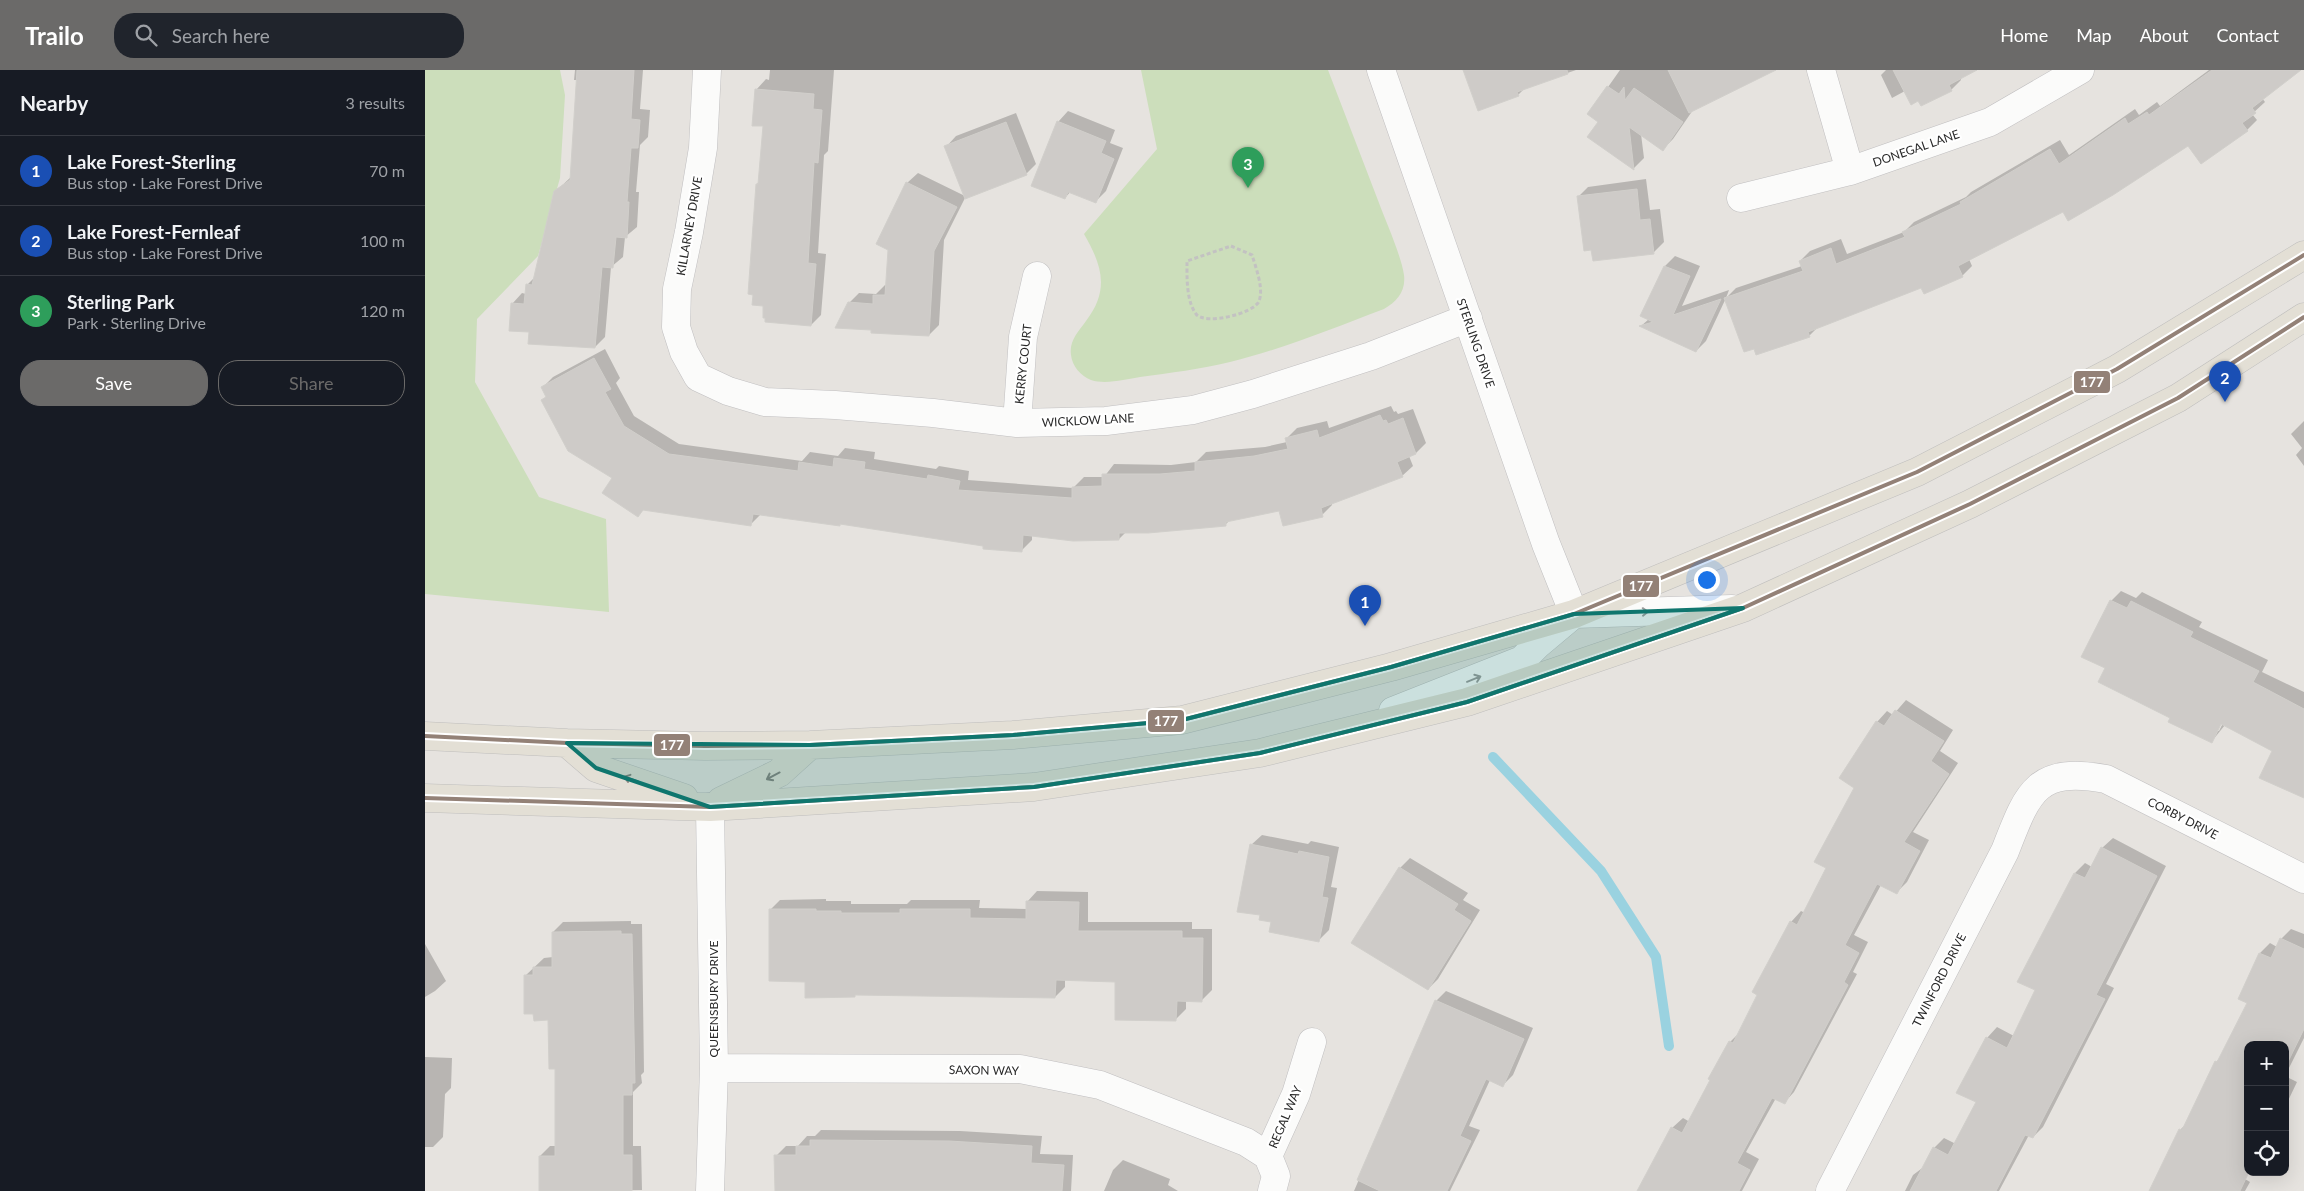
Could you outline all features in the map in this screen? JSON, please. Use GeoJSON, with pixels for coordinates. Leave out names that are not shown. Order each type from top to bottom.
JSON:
{"type":"FeatureCollection","features":[{"type":"Feature","properties":{"kind":"main road"},"geometry":{"type":"LineString","coordinates":[[425,736],[567,743],[705,746],[810,745],[1013,735],[1182,720],[1391,667],[1574,614],[1917,472],[2117,369],[2304,254]]}},
{"type":"Feature","properties":{"kind":"main road"},"geometry":{"type":"LineString","coordinates":[[425,798],[710,807],[1034,787],[1261,753],[1467,702],[1743,608],[1970,504],[2179,398],[2304,317]]}},
{"type":"Feature","properties":{"kind":"main road"},"geometry":{"type":"LineString","coordinates":[[567,743],[596,768],[710,807],[779,773],[810,745]]}},
{"type":"Feature","properties":{"kind":"street","name":"KILLARNEY DRIVE"},"geometry":{"type":"LineString","coordinates":[[698,377],[684,352],[676,327],[677,288],[689,232],[703,148],[707,70]]}},
{"type":"Feature","properties":{"kind":"street","name":"STERLING DRIVE"},"geometry":{"type":"LineString","coordinates":[[1381,70],[1546,544],[1574,614]]}},
{"type":"Feature","properties":{"kind":"street"},"geometry":{"type":"LineString","coordinates":[[1821,70],[1849,171]]}},
{"type":"Feature","properties":{"kind":"street","name":"DONEGAL LANE"},"geometry":{"type":"LineString","coordinates":[[1741,198],[1849,171],[1990,122],[2080,70]]}},
{"type":"Feature","properties":{"kind":"street","name":"KERRY COURT"},"geometry":{"type":"LineString","coordinates":[[1017,423],[1023,337],[1037,276]]}},
{"type":"Feature","properties":{"kind":"street","name":"WICKLOW LANE"},"geometry":{"type":"LineString","coordinates":[[698,377],[728,391],[765,402],[835,404],[1017,423],[1106,421],[1193,410],[1284,385],[1362,359],[1468,318]]}},
{"type":"Feature","properties":{"kind":"street"},"geometry":{"type":"LineString","coordinates":[[1331,736],[1522,660],[1574,614],[1743,608]]}},
{"type":"Feature","properties":{"kind":"street","name":"CORBY DRIVE"},"geometry":{"type":"LineString","coordinates":[[2056,778],[2081,775],[2106,779],[2304,879]]}},
{"type":"Feature","properties":{"kind":"street","name":"TWINFORD DRIVE"},"geometry":{"type":"LineString","coordinates":[[1830,1191],[2005,851],[2023,805],[2035,789],[2056,778]]}},
{"type":"Feature","properties":{"kind":"street","name":"QUEENSBURY DRIVE"},"geometry":{"type":"LineString","coordinates":[[710,807],[714,1068],[710,1191]]}},
{"type":"Feature","properties":{"kind":"street","name":"REGAL WAY"},"geometry":{"type":"LineString","coordinates":[[1272,1191],[1276,1176],[1268,1156],[1296,1094],[1312,1042]]}},
{"type":"Feature","properties":{"kind":"street","name":"SAXON WAY"},"geometry":{"type":"LineString","coordinates":[[714,1068],[1020,1069],[1100,1085],[1246,1142],[1268,1156]]}},
{"type":"Feature","properties":{"kind":"path"},"geometry":{"type":"LineString","coordinates":[[1231,246],[1252,256],[1261,288],[1260,300],[1250,310],[1212,320],[1202,319],[1195,314],[1186,280],[1187,261],[1231,246]]}},
{"type":"Feature","properties":{"kind":"highlighted area"},"geometry":{"type":"Polygon","coordinates":[[[1743,608],[1467,702],[1260,753],[1034,787],[710,807],[596,768],[567,743],[810,745],[1013,735],[1182,720],[1391,667],[1574,614],[1743,608]]]}},
{"type":"Feature","properties":{"kind":"green space"},"geometry":{"type":"Polygon","coordinates":[[[425,70],[560,70],[565,95],[560,178],[538,256],[477,319],[475,382],[539,497],[606,519],[609,612],[425,594],[425,70]]]}},
{"type":"Feature","properties":{"kind":"green space"},"geometry":{"type":"Polygon","coordinates":[[[1141,70],[1328,70],[1400,258],[1404,275],[1404,286],[1397,299],[1384,309],[1327,331],[1289,345],[1230,362],[1185,371],[1109,382],[1091,380],[1081,373],[1075,367],[1072,359],[1071,345],[1077,333],[1094,310],[1101,288],[1099,267],[1084,234],[1157,149],[1141,70]]]}},
{"type":"Feature","properties":{"kind":"building"},"geometry":{"type":"Polygon","coordinates":[[[577,70],[634,70],[631,119],[640,120],[638,148],[631,148],[627,202],[629,202],[627,238],[616,237],[613,268],[602,267],[595,348],[528,344],[529,332],[509,331],[511,303],[524,304],[526,284],[532,285],[554,191],[570,180],[577,70]]]}},
{"type":"Feature","properties":{"kind":"building"},"geometry":{"type":"Polygon","coordinates":[[[1463,70],[1567,70],[1568,74],[1517,92],[1519,96],[1478,111],[1463,70]]]}},
{"type":"Feature","properties":{"kind":"building"},"geometry":{"type":"Polygon","coordinates":[[[1668,70],[1776,70],[1689,113],[1668,70]]]}},
{"type":"Feature","properties":{"kind":"building"},"geometry":{"type":"Polygon","coordinates":[[[1893,70],[1977,70],[1949,85],[1952,91],[1921,106],[1918,101],[1911,105],[1893,70]]]}},
{"type":"Feature","properties":{"kind":"building"},"geometry":{"type":"Polygon","coordinates":[[[2212,70],[2301,70],[2252,108],[2256,113],[2242,123],[2248,131],[2201,164],[2188,146],[2113,195],[2068,221],[2063,212],[1958,266],[1963,277],[1924,294],[1921,288],[1808,332],[1810,337],[1756,355],[1754,349],[1744,352],[1724,298],[1803,271],[1799,261],[1831,248],[1836,264],[1905,237],[1902,232],[1961,204],[1960,202],[2050,149],[2059,164],[2125,118],[2128,124],[2147,112],[2149,115],[2212,70]]]}},
{"type":"Feature","properties":{"kind":"building"},"geometry":{"type":"Polygon","coordinates":[[[1607,86],[1619,94],[1624,87],[1625,100],[1634,88],[1683,122],[1663,151],[1629,127],[1634,170],[1587,137],[1598,122],[1587,114],[1607,86]]]}},
{"type":"Feature","properties":{"kind":"building"},"geometry":{"type":"Polygon","coordinates":[[[755,89],[814,94],[813,109],[822,110],[818,163],[814,162],[808,263],[816,264],[811,326],[765,322],[763,306],[752,305],[753,295],[748,294],[756,184],[758,184],[763,126],[752,126],[755,89]]]}},
{"type":"Feature","properties":{"kind":"building"},"geometry":{"type":"Polygon","coordinates":[[[1057,121],[1106,141],[1101,153],[1114,159],[1096,203],[1068,192],[1065,199],[1031,186],[1057,121]]]}},
{"type":"Feature","properties":{"kind":"building"},"geometry":{"type":"Polygon","coordinates":[[[1006,122],[1027,175],[965,199],[944,146],[1006,122]]]}},
{"type":"Feature","properties":{"kind":"building"},"geometry":{"type":"Polygon","coordinates":[[[906,182],[957,207],[934,251],[929,336],[871,333],[871,330],[835,328],[848,302],[873,304],[873,295],[885,295],[888,250],[876,244],[906,182]]]}},
{"type":"Feature","properties":{"kind":"building"},"geometry":{"type":"Polygon","coordinates":[[[1637,189],[1640,220],[1650,219],[1654,254],[1593,261],[1591,250],[1584,251],[1577,196],[1637,189]]]}},
{"type":"Feature","properties":{"kind":"building"},"geometry":{"type":"Polygon","coordinates":[[[1664,266],[1690,276],[1673,315],[1721,299],[1696,352],[1639,326],[1653,322],[1640,316],[1664,266]]]}},
{"type":"Feature","properties":{"kind":"building"},"geometry":{"type":"Polygon","coordinates":[[[594,358],[611,389],[605,392],[624,426],[669,454],[798,471],[799,462],[833,467],[834,458],[865,462],[864,469],[927,479],[928,475],[960,481],[958,490],[1072,498],[1072,487],[1102,486],[1102,474],[1160,474],[1195,471],[1195,462],[1254,456],[1288,449],[1285,438],[1317,430],[1319,438],[1380,415],[1383,421],[1386,420],[1388,424],[1403,418],[1416,454],[1397,462],[1403,477],[1321,508],[1323,517],[1283,526],[1279,511],[1226,522],[1226,526],[1148,533],[1119,533],[1119,540],[1073,541],[1023,535],[1022,552],[983,549],[983,546],[840,524],[840,526],[753,514],[751,526],[643,510],[638,517],[602,493],[612,478],[568,451],[541,400],[546,397],[541,387],[594,358]]]}},
{"type":"Feature","properties":{"kind":"building"},"geometry":{"type":"Polygon","coordinates":[[[2110,600],[2127,608],[2131,601],[2193,632],[2190,637],[2259,671],[2253,682],[2304,709],[2304,798],[2259,778],[2272,751],[2221,724],[2212,743],[2168,722],[2170,718],[2098,682],[2105,668],[2081,657],[2110,600]]]}},
{"type":"Feature","properties":{"kind":"building"},"geometry":{"type":"Polygon","coordinates":[[[1895,710],[1944,741],[1931,761],[1949,774],[1904,842],[1920,851],[1897,894],[1877,884],[1845,945],[1859,953],[1844,982],[1848,985],[1785,1104],[1772,1098],[1737,1163],[1750,1170],[1739,1191],[1637,1191],[1671,1127],[1682,1133],[1729,1041],[1733,1043],[1757,995],[1752,992],[1790,921],[1797,925],[1826,868],[1814,862],[1854,788],[1839,778],[1876,721],[1884,726],[1895,710]]]}},
{"type":"Feature","properties":{"kind":"building"},"geometry":{"type":"Polygon","coordinates":[[[1250,844],[1298,854],[1299,851],[1329,857],[1322,897],[1328,898],[1319,942],[1269,932],[1271,922],[1259,920],[1260,915],[1237,912],[1250,844]]]}},
{"type":"Feature","properties":{"kind":"building"},"geometry":{"type":"Polygon","coordinates":[[[2101,847],[2157,876],[2096,995],[2105,999],[2033,1138],[2025,1135],[1996,1191],[1910,1191],[1933,1147],[1948,1155],[1976,1102],[1956,1093],[1986,1037],[2007,1048],[2035,990],[2017,982],[2074,873],[2085,878],[2101,847]]]}},
{"type":"Feature","properties":{"kind":"building"},"geometry":{"type":"Polygon","coordinates":[[[1399,867],[1458,904],[1454,910],[1471,921],[1428,990],[1351,943],[1399,867]]]}},
{"type":"Feature","properties":{"kind":"building"},"geometry":{"type":"Polygon","coordinates":[[[1026,901],[1079,902],[1078,931],[1182,931],[1182,938],[1203,938],[1202,1002],[1177,1001],[1176,1021],[1115,1020],[1115,982],[1056,980],[1055,998],[855,995],[855,997],[805,998],[805,982],[769,981],[769,909],[816,909],[816,911],[841,911],[841,913],[900,913],[900,909],[970,909],[970,918],[1026,919],[1026,901]]]}},
{"type":"Feature","properties":{"kind":"building"},"geometry":{"type":"Polygon","coordinates":[[[621,931],[621,934],[632,934],[635,1083],[632,1083],[632,1095],[623,1095],[623,1155],[632,1155],[632,1191],[539,1191],[539,1156],[555,1156],[555,1069],[549,1069],[548,1020],[534,1021],[533,1014],[524,1014],[524,975],[533,975],[533,967],[552,967],[552,932],[621,931]]]}},
{"type":"Feature","properties":{"kind":"building"},"geometry":{"type":"Polygon","coordinates":[[[2280,938],[2304,949],[2304,1029],[2289,1060],[2289,1041],[2244,1041],[2244,1176],[2247,1176],[2240,1191],[2149,1191],[2179,1129],[2182,1130],[2215,1061],[2217,1062],[2247,1003],[2238,999],[2259,953],[2271,958],[2280,938]]]}},
{"type":"Feature","properties":{"kind":"building"},"geometry":{"type":"Polygon","coordinates":[[[1435,1000],[1524,1039],[1503,1087],[1486,1079],[1460,1136],[1471,1141],[1447,1191],[1380,1191],[1357,1180],[1435,1000]]]}},
{"type":"Feature","properties":{"kind":"building"},"geometry":{"type":"Polygon","coordinates":[[[810,1140],[949,1141],[1032,1146],[1031,1163],[1064,1165],[1062,1191],[775,1191],[774,1155],[796,1155],[796,1146],[810,1146],[810,1140]]]}},
{"type":"Feature","properties":{"kind":"waterway"},"geometry":{"type":"LineString","coordinates":[[1493,757],[1601,871],[1656,957],[1669,1046]]}},
{"type":"Feature","properties":{"kind":"transit line","name":"177"},"geometry":{"type":"LineString","coordinates":[[425,736],[567,743],[705,746],[810,745],[1013,735],[1182,720],[1391,667],[1574,614],[1917,472],[2117,369],[2304,255]]}},
{"type":"Feature","properties":{"kind":"transit line","name":"177"},"geometry":{"type":"LineString","coordinates":[[425,798],[710,807],[1034,787],[1260,753],[1467,702],[1743,608],[1970,504],[2178,398],[2304,317]]}},
{"type":"Feature","properties":{"kind":"place","name":"Sterling Park"},"geometry":{"type":"Point","coordinates":[1248,188]}},
{"type":"Feature","properties":{"kind":"place","name":"Lake Forest-Fernleaf"},"geometry":{"type":"Point","coordinates":[2225,402]}},
{"type":"Feature","properties":{"kind":"place","name":"Lake Forest-Sterling"},"geometry":{"type":"Point","coordinates":[1365,626]}}]}
